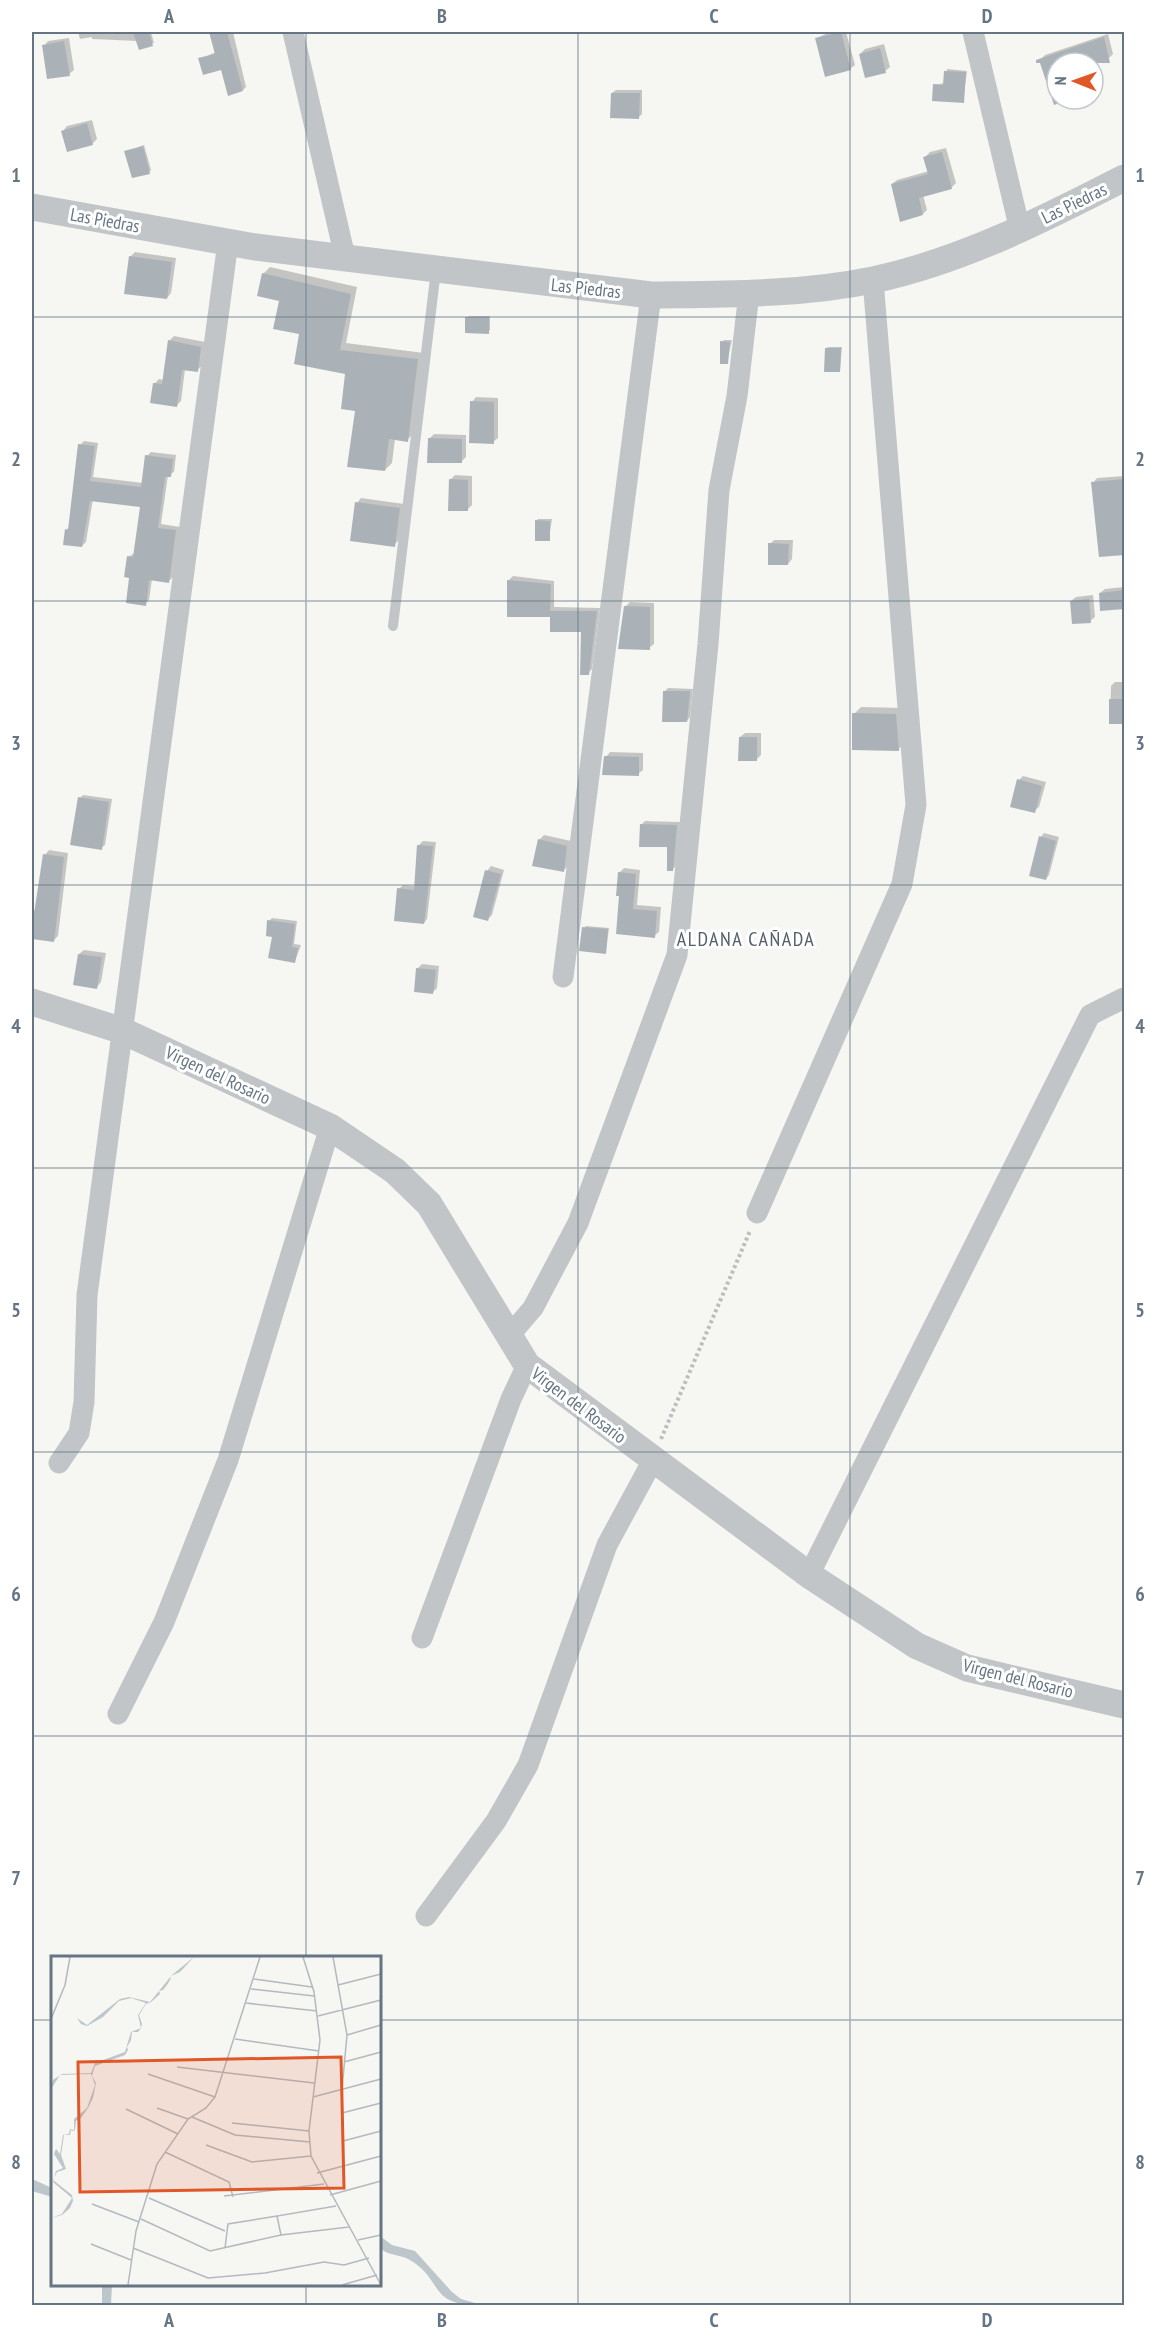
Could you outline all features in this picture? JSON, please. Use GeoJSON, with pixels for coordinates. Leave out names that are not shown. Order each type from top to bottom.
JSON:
{"type":"FeatureCollection","features":[{"type":"Feature","properties":{"kind":"street"},"geometry":{"type":"LineString","coordinates":[[293,32],[345,257]]}},
{"type":"Feature","properties":{"kind":"street"},"geometry":{"type":"LineString","coordinates":[[973,32],[1020,230]]}},
{"type":"Feature","properties":{"kind":"street","name":"Las Piedras"},"geometry":{"type":"LineString","coordinates":[[32,207],[228,242],[436,270],[651,295],[789,292],[873,280],[986,246],[1125,178]]}},
{"type":"Feature","properties":{"kind":"street"},"geometry":{"type":"LineString","coordinates":[[59,1463],[79,1433],[84,1402],[87,1295],[228,242]]}},
{"type":"Feature","properties":{"kind":"street"},"geometry":{"type":"LineString","coordinates":[[757,1213],[902,884],[916,805],[873,280]]}},
{"type":"Feature","properties":{"kind":"street"},"geometry":{"type":"LineString","coordinates":[[508,1337],[533,1308],[578,1223],[677,955],[708,644],[719,490],[737,396],[749,293]]}},
{"type":"Feature","properties":{"kind":"street"},"geometry":{"type":"LineString","coordinates":[[562,977],[651,295]]}},
{"type":"Feature","properties":{"kind":"street"},"geometry":{"type":"LineString","coordinates":[[809,1575],[1090,1015],[1125,998]]}},
{"type":"Feature","properties":{"kind":"street","name":"Virgen del Rosario"},"geometry":{"type":"LineString","coordinates":[[32,1002],[123,1030],[330,1127],[395,1171],[429,1203],[527,1365],[809,1575],[917,1646],[968,1668],[1125,1705]]}},
{"type":"Feature","properties":{"kind":"street"},"geometry":{"type":"LineString","coordinates":[[118,1714],[164,1622],[228,1460],[330,1127]]}},
{"type":"Feature","properties":{"kind":"street"},"geometry":{"type":"LineString","coordinates":[[422,1638],[511,1399],[527,1365]]}},
{"type":"Feature","properties":{"kind":"street"},"geometry":{"type":"LineString","coordinates":[[426,1916],[496,1821],[528,1765],[608,1545],[653,1460]]}},
{"type":"Feature","properties":{"kind":"lane"},"geometry":{"type":"LineString","coordinates":[[393,627],[436,270]]}},
{"type":"Feature","properties":{"kind":"path"},"geometry":{"type":"LineString","coordinates":[[653,1460],[757,1213]]}},
{"type":"Feature","properties":{"kind":"shaded area"},"geometry":{"type":"Polygon","coordinates":[[[32,2179],[51,2188],[51,2197],[32,2191],[32,2179]]]}},
{"type":"Feature","properties":{"kind":"shaded area"},"geometry":{"type":"Polygon","coordinates":[[[381,2237],[392,2245],[415,2251],[452,2292],[461,2299],[482,2305],[465,2304],[444,2297],[421,2268],[406,2258],[381,2249],[381,2237]]]}},
{"type":"Feature","properties":{"kind":"shaded area"},"geometry":{"type":"Polygon","coordinates":[[[102,2286],[112,2286],[111,2305],[102,2305],[102,2286]]]}},
{"type":"Feature","properties":{"kind":"building"},"geometry":{"type":"Polygon","coordinates":[[[133,32],[149,32],[153,46],[139,50],[133,32]]]}},
{"type":"Feature","properties":{"kind":"building"},"geometry":{"type":"Polygon","coordinates":[[[209,32],[227,32],[243,91],[228,96],[221,70],[203,75],[198,58],[215,54],[209,32]]]}},
{"type":"Feature","properties":{"kind":"building"},"geometry":{"type":"Polygon","coordinates":[[[841,32],[851,70],[825,77],[815,38],[841,32]]]}},
{"type":"Feature","properties":{"kind":"building"},"geometry":{"type":"Polygon","coordinates":[[[1104,37],[1110,63],[1105,63],[1105,51],[1063,51],[1104,37]]]}},
{"type":"Feature","properties":{"kind":"building"},"geometry":{"type":"Polygon","coordinates":[[[64,41],[70,76],[47,79],[42,45],[64,41]]]}},
{"type":"Feature","properties":{"kind":"building"},"geometry":{"type":"Polygon","coordinates":[[[880,48],[886,73],[865,78],[859,54],[880,48]]]}},
{"type":"Feature","properties":{"kind":"building"},"geometry":{"type":"Polygon","coordinates":[[[1045,57],[1045,78],[1040,63],[1036,63],[1036,60],[1045,57]]]}},
{"type":"Feature","properties":{"kind":"building"},"geometry":{"type":"Polygon","coordinates":[[[944,71],[966,72],[964,103],[932,101],[933,84],[943,85],[944,71]]]}},
{"type":"Feature","properties":{"kind":"building"},"geometry":{"type":"Polygon","coordinates":[[[611,93],[640,93],[639,119],[610,118],[611,93]]]}},
{"type":"Feature","properties":{"kind":"building"},"geometry":{"type":"Polygon","coordinates":[[[87,123],[93,145],[67,152],[61,131],[87,123]]]}},
{"type":"Feature","properties":{"kind":"building"},"geometry":{"type":"Polygon","coordinates":[[[143,146],[150,174],[132,178],[124,151],[143,146]]]}},
{"type":"Feature","properties":{"kind":"building"},"geometry":{"type":"Polygon","coordinates":[[[942,152],[952,189],[919,198],[923,215],[900,222],[891,184],[928,174],[923,157],[942,152]]]}},
{"type":"Feature","properties":{"kind":"building"},"geometry":{"type":"Polygon","coordinates":[[[129,256],[172,262],[167,299],[124,294],[129,256]]]}},
{"type":"Feature","properties":{"kind":"building"},"geometry":{"type":"Polygon","coordinates":[[[262,273],[351,294],[340,350],[418,359],[408,442],[389,439],[385,471],[347,467],[355,411],[341,409],[345,374],[294,364],[299,334],[273,329],[279,301],[257,296],[262,273]]]}},
{"type":"Feature","properties":{"kind":"building"},"geometry":{"type":"Polygon","coordinates":[[[465,317],[489,317],[489,334],[465,333],[465,317]]]}},
{"type":"Feature","properties":{"kind":"building"},"geometry":{"type":"Polygon","coordinates":[[[168,340],[201,347],[198,372],[182,370],[177,407],[150,403],[153,383],[162,384],[168,340]]]}},
{"type":"Feature","properties":{"kind":"building"},"geometry":{"type":"Polygon","coordinates":[[[720,341],[730,342],[728,364],[720,364],[720,341]]]}},
{"type":"Feature","properties":{"kind":"building"},"geometry":{"type":"Polygon","coordinates":[[[825,348],[841,348],[840,372],[824,372],[825,348]]]}},
{"type":"Feature","properties":{"kind":"building"},"geometry":{"type":"Polygon","coordinates":[[[470,401],[494,402],[494,444],[469,443],[470,401]]]}},
{"type":"Feature","properties":{"kind":"building"},"geometry":{"type":"Polygon","coordinates":[[[428,438],[462,439],[462,463],[427,463],[428,438]]]}},
{"type":"Feature","properties":{"kind":"building"},"geometry":{"type":"Polygon","coordinates":[[[78,444],[95,446],[90,481],[141,487],[145,455],[173,459],[171,477],[165,477],[158,528],[176,530],[169,583],[149,580],[146,606],[126,603],[129,578],[124,577],[127,556],[133,557],[140,507],[90,501],[82,547],[63,545],[65,529],[68,530],[78,444]]]}},
{"type":"Feature","properties":{"kind":"building"},"geometry":{"type":"Polygon","coordinates":[[[449,479],[468,480],[468,511],[448,511],[449,479]]]}},
{"type":"Feature","properties":{"kind":"building"},"geometry":{"type":"Polygon","coordinates":[[[1125,479],[1125,555],[1099,557],[1091,482],[1125,479]]]}},
{"type":"Feature","properties":{"kind":"building"},"geometry":{"type":"Polygon","coordinates":[[[355,502],[400,508],[395,547],[350,541],[355,502]]]}},
{"type":"Feature","properties":{"kind":"building"},"geometry":{"type":"Polygon","coordinates":[[[535,520],[550,521],[550,541],[535,541],[535,520]]]}},
{"type":"Feature","properties":{"kind":"building"},"geometry":{"type":"Polygon","coordinates":[[[768,543],[789,544],[788,565],[768,565],[768,543]]]}},
{"type":"Feature","properties":{"kind":"building"},"geometry":{"type":"Polygon","coordinates":[[[507,580],[551,584],[550,611],[597,611],[589,675],[580,675],[581,632],[550,632],[550,617],[507,617],[507,580]]]}},
{"type":"Feature","properties":{"kind":"building"},"geometry":{"type":"Polygon","coordinates":[[[1125,590],[1125,609],[1100,611],[1099,593],[1125,590]]]}},
{"type":"Feature","properties":{"kind":"building"},"geometry":{"type":"Polygon","coordinates":[[[1089,599],[1091,623],[1072,624],[1070,601],[1089,599]]]}},
{"type":"Feature","properties":{"kind":"building"},"geometry":{"type":"Polygon","coordinates":[[[624,606],[650,607],[650,650],[618,649],[624,606]]]}},
{"type":"Feature","properties":{"kind":"building"},"geometry":{"type":"Polygon","coordinates":[[[663,691],[690,691],[687,722],[662,722],[663,691]]]}},
{"type":"Feature","properties":{"kind":"building"},"geometry":{"type":"Polygon","coordinates":[[[1109,699],[1125,699],[1125,724],[1109,724],[1109,699]]]}},
{"type":"Feature","properties":{"kind":"building"},"geometry":{"type":"Polygon","coordinates":[[[852,713],[896,714],[899,751],[852,750],[852,713]]]}},
{"type":"Feature","properties":{"kind":"building"},"geometry":{"type":"Polygon","coordinates":[[[739,737],[757,737],[757,761],[738,761],[739,737]]]}},
{"type":"Feature","properties":{"kind":"building"},"geometry":{"type":"Polygon","coordinates":[[[604,756],[639,757],[639,776],[602,775],[604,756]]]}},
{"type":"Feature","properties":{"kind":"building"},"geometry":{"type":"Polygon","coordinates":[[[1017,779],[1042,786],[1035,813],[1010,807],[1017,779]]]}},
{"type":"Feature","properties":{"kind":"building"},"geometry":{"type":"Polygon","coordinates":[[[78,797],[109,802],[102,850],[70,845],[78,797]]]}},
{"type":"Feature","properties":{"kind":"building"},"geometry":{"type":"Polygon","coordinates":[[[640,824],[677,825],[673,871],[667,871],[667,847],[639,847],[640,824]]]}},
{"type":"Feature","properties":{"kind":"building"},"geometry":{"type":"Polygon","coordinates":[[[1039,836],[1056,841],[1046,880],[1029,876],[1039,836]]]}},
{"type":"Feature","properties":{"kind":"building"},"geometry":{"type":"Polygon","coordinates":[[[538,839],[567,846],[564,872],[532,866],[538,839]]]}},
{"type":"Feature","properties":{"kind":"building"},"geometry":{"type":"Polygon","coordinates":[[[417,845],[433,846],[424,924],[394,921],[397,888],[414,890],[417,845]]]}},
{"type":"Feature","properties":{"kind":"building"},"geometry":{"type":"Polygon","coordinates":[[[43,854],[64,857],[54,942],[32,939],[32,914],[34,914],[43,854]]]}},
{"type":"Feature","properties":{"kind":"building"},"geometry":{"type":"Polygon","coordinates":[[[485,870],[501,874],[488,921],[473,917],[485,870]]]}},
{"type":"Feature","properties":{"kind":"building"},"geometry":{"type":"Polygon","coordinates":[[[618,872],[636,874],[633,909],[657,911],[655,938],[616,934],[618,872]]]}},
{"type":"Feature","properties":{"kind":"building"},"geometry":{"type":"Polygon","coordinates":[[[267,920],[295,924],[292,947],[298,948],[295,963],[268,958],[272,937],[266,936],[267,920]]]}},
{"type":"Feature","properties":{"kind":"building"},"geometry":{"type":"Polygon","coordinates":[[[582,927],[608,929],[606,954],[579,951],[582,927]]]}},
{"type":"Feature","properties":{"kind":"building"},"geometry":{"type":"Polygon","coordinates":[[[78,954],[102,957],[97,989],[73,985],[78,954]]]}},
{"type":"Feature","properties":{"kind":"building"},"geometry":{"type":"Polygon","coordinates":[[[416,968],[436,970],[433,994],[414,992],[416,968]]]}},
{"type":"Feature","properties":{"kind":"district","name":"ALDANA CAÑADA"},"geometry":{"type":"Point","coordinates":[746,939]}}]}
